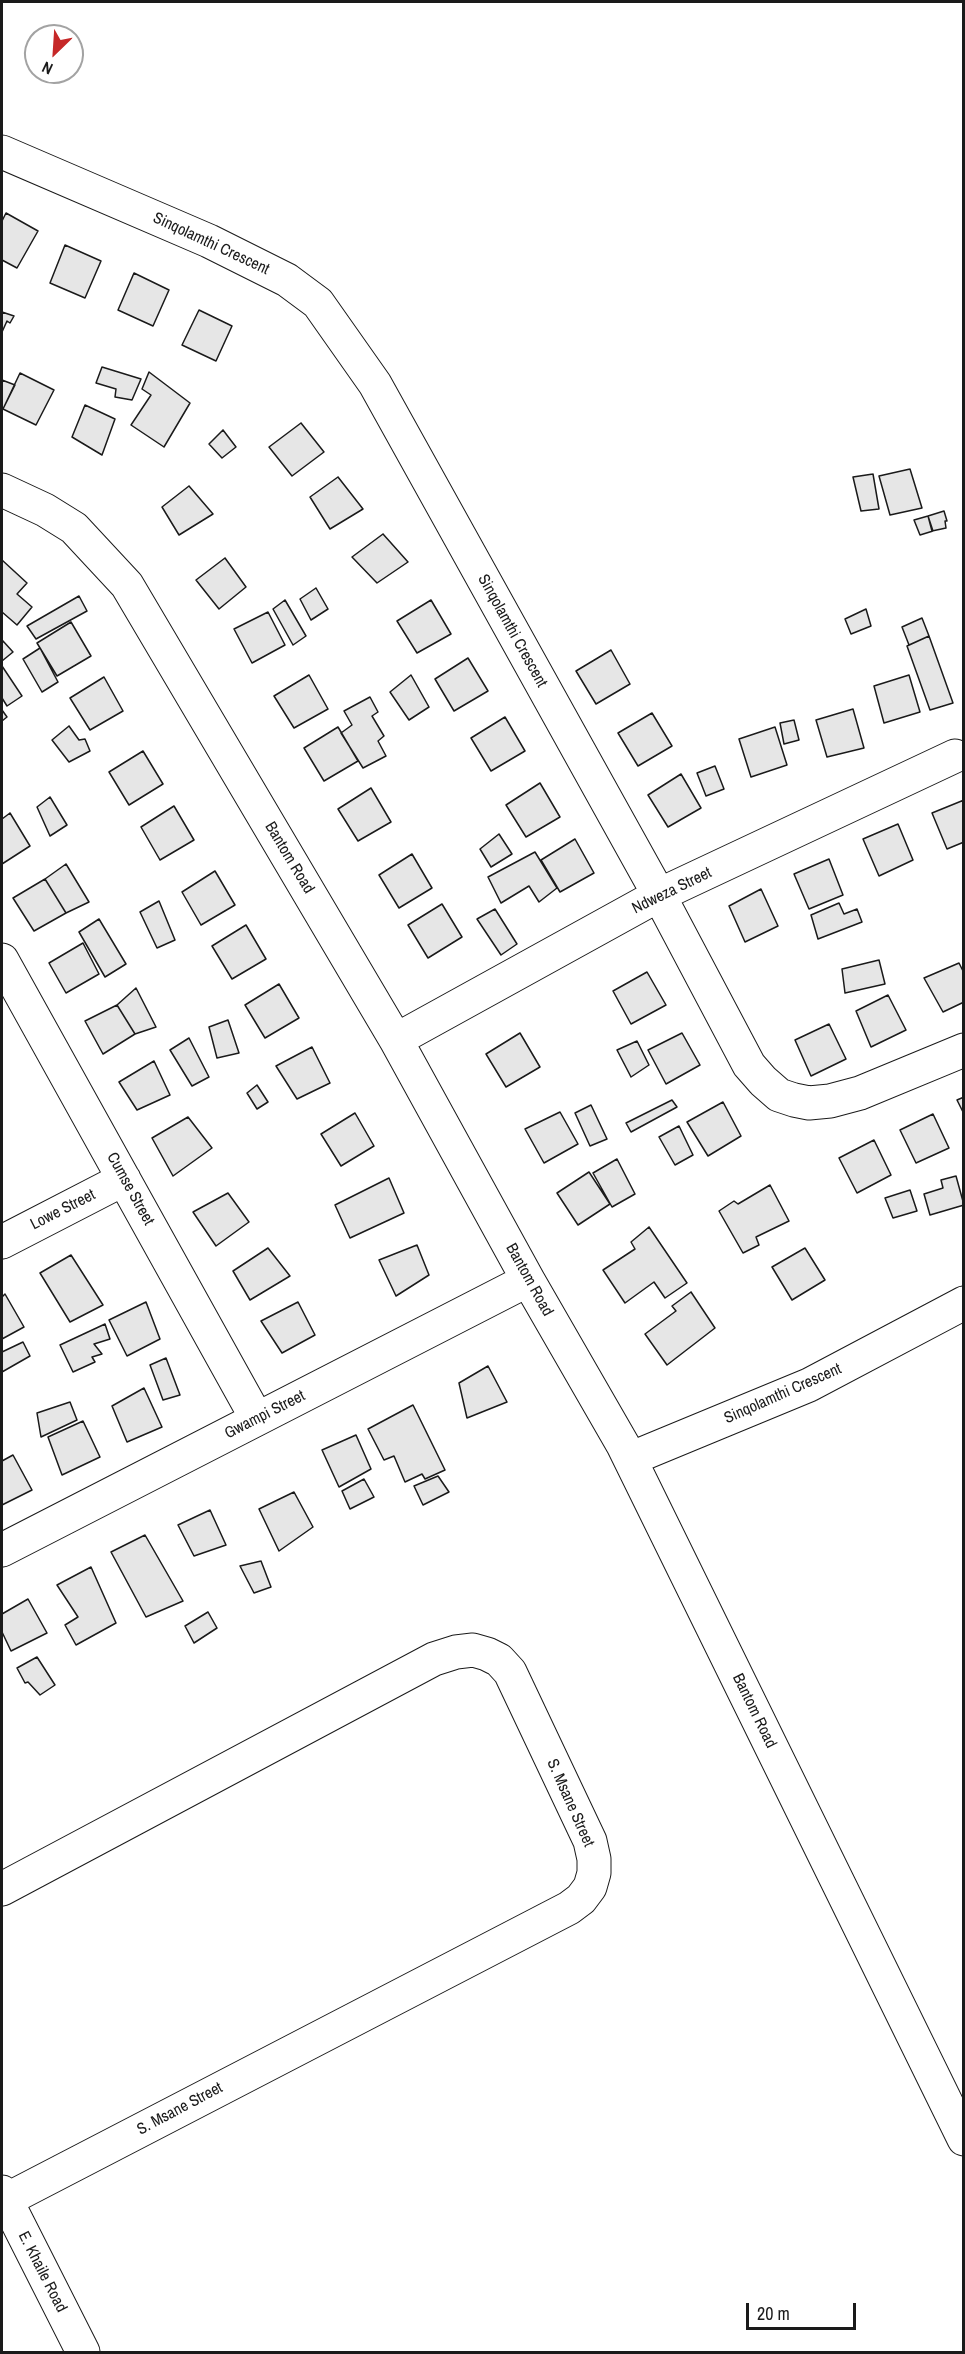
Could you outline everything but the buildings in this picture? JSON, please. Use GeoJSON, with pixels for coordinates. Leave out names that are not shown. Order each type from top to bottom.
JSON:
{"type":"FeatureCollection","features":[{"type":"Feature","properties":{"kind":"street","name":"Sinqolamthi Crescent"},"geometry":{"type":"LineString","coordinates":[[2,152],[209,241],[287,280],[318,303],[375,384],[659,895],[749,1065],[779,1095],[809,1103],[830,1101],[860,1093],[963,1050]]}},
{"type":"Feature","properties":{"kind":"street","name":"Bantom Road"},"geometry":{"type":"LineString","coordinates":[[2,490],[45,510],[74,528],[127,585],[396,1040],[630,1459],[963,2139]]}},
{"type":"Feature","properties":{"kind":"street","name":"Ndweza Street"},"geometry":{"type":"LineString","coordinates":[[396,1040],[659,895],[955,756]]}},
{"type":"Feature","properties":{"kind":"street","name":"Cumse Street"},"geometry":{"type":"LineString","coordinates":[[2,960],[257,1419]]}},
{"type":"Feature","properties":{"kind":"street","name":"Lowe Street"},"geometry":{"type":"LineString","coordinates":[[2,1242],[124,1179]]}},
{"type":"Feature","properties":{"kind":"street","name":"Gwampi Street"},"geometry":{"type":"LineString","coordinates":[[2,1550],[528,1280]]}},
{"type":"Feature","properties":{"kind":"street","name":"Sinqolamthi Crescent"},"geometry":{"type":"LineString","coordinates":[[630,1459],[810,1386],[963,1303]]}},
{"type":"Feature","properties":{"kind":"street","name":"S. Msane Street"},"geometry":{"type":"LineString","coordinates":[[2,1889],[434,1659],[456,1652],[473,1650],[499,1660],[510,1672],[590,1841],[594,1859],[594,1873],[590,1887],[581,1899],[569,1908],[4,2196]]}},
{"type":"Feature","properties":{"kind":"street","name":"E. Khaile Road"},"geometry":{"type":"LineString","coordinates":[[4,2196],[83,2352]]}}]}
